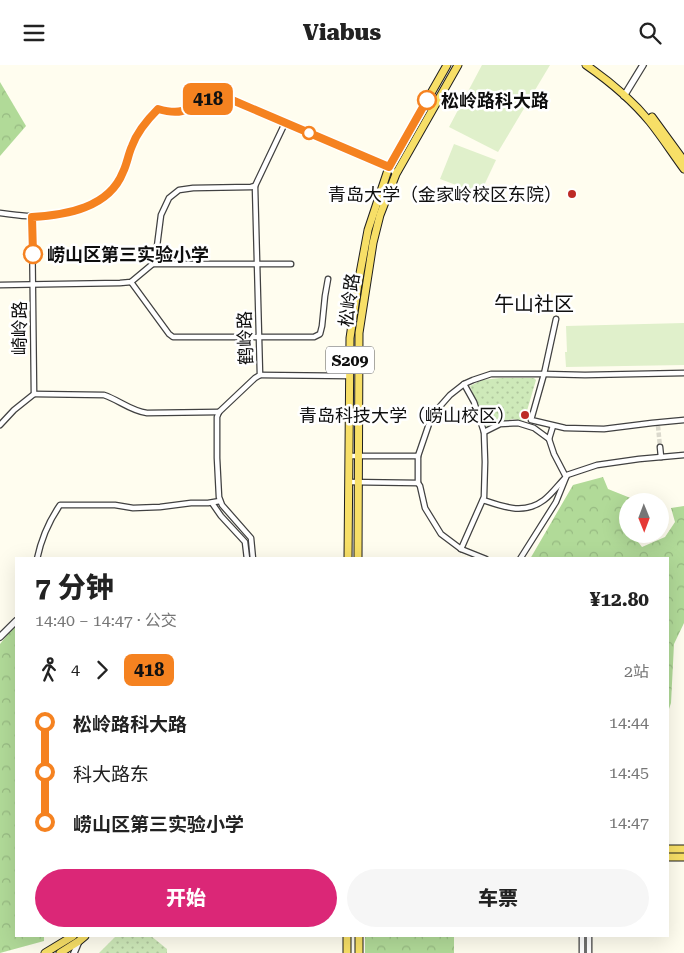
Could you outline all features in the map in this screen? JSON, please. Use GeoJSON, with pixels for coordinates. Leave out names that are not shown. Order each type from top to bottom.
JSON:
{"type":"FeatureCollection","features":[{"type":"Feature","properties":{"kind":"main road","name":"松岭路"},"geometry":{"type":"LineString","coordinates":[[348,557],[350,338],[366,239],[389,167],[447,65]]}},
{"type":"Feature","properties":{"kind":"main road","name":"松岭路"},"geometry":{"type":"LineString","coordinates":[[358,557],[359,333],[372,243],[380,215],[396,174],[458,65]]}},
{"type":"Feature","properties":{"kind":"main road"},"geometry":{"type":"LineString","coordinates":[[586,65],[626,94],[649,121],[684,169]]}},
{"type":"Feature","properties":{"kind":"main road"},"geometry":{"type":"LineString","coordinates":[[594,65],[653,118],[684,161]]}},
{"type":"Feature","properties":{"kind":"main road"},"geometry":{"type":"LineString","coordinates":[[669,849],[684,849]]}},
{"type":"Feature","properties":{"kind":"main road"},"geometry":{"type":"LineString","coordinates":[[669,857],[684,857]]}},
{"type":"Feature","properties":{"kind":"main road"},"geometry":{"type":"LineString","coordinates":[[346,937],[346,953]]}},
{"type":"Feature","properties":{"kind":"main road"},"geometry":{"type":"LineString","coordinates":[[359,937],[359,953]]}},
{"type":"Feature","properties":{"kind":"main road"},"geometry":{"type":"LineString","coordinates":[[45,953],[76,939]]}},
{"type":"Feature","properties":{"kind":"main road"},"geometry":{"type":"LineString","coordinates":[[60,953],[76,939]]}},
{"type":"Feature","properties":{"kind":"street"},"geometry":{"type":"LineString","coordinates":[[626,94],[643,65]]}},
{"type":"Feature","properties":{"kind":"street"},"geometry":{"type":"LineString","coordinates":[[0,213],[32,217],[56,215],[80,209],[100,200],[117,184],[123,173],[131,147],[148,118],[158,109],[183,111],[210,98],[232,100],[389,167],[396,174]]}},
{"type":"Feature","properties":{"kind":"street","name":"鹤岭路"},"geometry":{"type":"LineString","coordinates":[[219,412],[260,375],[255,186],[285,123]]}},
{"type":"Feature","properties":{"kind":"street"},"geometry":{"type":"LineString","coordinates":[[0,285],[131,282],[155,262],[161,215],[169,198],[179,190],[193,187],[255,186]]}},
{"type":"Feature","properties":{"kind":"street","name":"崎岭路"},"geometry":{"type":"LineString","coordinates":[[32,217],[34,394]]}},
{"type":"Feature","properties":{"kind":"street"},"geometry":{"type":"LineString","coordinates":[[152,264],[291,263]]}},
{"type":"Feature","properties":{"kind":"street"},"geometry":{"type":"LineString","coordinates":[[131,282],[173,337],[314,337],[320,334],[322,326],[328,279]]}},
{"type":"Feature","properties":{"kind":"street"},"geometry":{"type":"LineString","coordinates":[[556,319],[544,374],[531,420],[565,429],[604,429],[684,420]]}},
{"type":"Feature","properties":{"kind":"street"},"geometry":{"type":"LineString","coordinates":[[481,557],[461,549],[441,534],[425,508],[418,483],[418,456],[430,421],[435,412],[450,395],[473,380],[491,374],[684,373]]}},
{"type":"Feature","properties":{"kind":"street"},"geometry":{"type":"LineString","coordinates":[[260,375],[350,376]]}},
{"type":"Feature","properties":{"kind":"street"},"geometry":{"type":"LineString","coordinates":[[461,549],[484,497],[485,462],[484,432],[474,402],[464,385]]}},
{"type":"Feature","properties":{"kind":"street"},"geometry":{"type":"LineString","coordinates":[[0,425],[14,410],[34,394],[104,395],[140,412],[147,413],[219,412],[217,417],[219,497],[222,505],[251,538],[253,557]]}},
{"type":"Feature","properties":{"kind":"street"},"geometry":{"type":"LineString","coordinates":[[484,432],[500,424],[518,423],[534,427],[549,439],[554,454],[566,477],[556,502],[521,557]]}},
{"type":"Feature","properties":{"kind":"street"},"geometry":{"type":"LineString","coordinates":[[549,439],[553,426]]}},
{"type":"Feature","properties":{"kind":"street"},"geometry":{"type":"LineString","coordinates":[[660,447],[661,457]]}},
{"type":"Feature","properties":{"kind":"street"},"geometry":{"type":"LineString","coordinates":[[483,500],[502,507],[521,509],[544,500],[567,475],[597,465],[684,455]]}},
{"type":"Feature","properties":{"kind":"street"},"geometry":{"type":"LineString","coordinates":[[349,456],[418,456]]}},
{"type":"Feature","properties":{"kind":"street"},"geometry":{"type":"LineString","coordinates":[[349,482],[418,483]]}},
{"type":"Feature","properties":{"kind":"street"},"geometry":{"type":"LineString","coordinates":[[38,557],[45,532],[60,505],[171,507],[191,503],[220,501]]}},
{"type":"Feature","properties":{"kind":"street"},"geometry":{"type":"LineString","coordinates":[[212,503],[221,516],[246,541],[246,557]]}},
{"type":"Feature","properties":{"kind":"street"},"geometry":{"type":"LineString","coordinates":[[0,637],[15,622]]}},
{"type":"Feature","properties":{"kind":"street"},"geometry":{"type":"LineString","coordinates":[[582,937],[582,953]]}},
{"type":"Feature","properties":{"kind":"street"},"geometry":{"type":"LineString","coordinates":[[589,937],[589,953]]}},
{"type":"Feature","properties":{"kind":"street"},"geometry":{"type":"LineString","coordinates":[[74,953],[76,939]]}},
{"type":"Feature","properties":{"kind":"green space"},"geometry":{"type":"Polygon","coordinates":[[[482,65],[550,65],[498,152],[449,127],[482,65]]]}},
{"type":"Feature","properties":{"kind":"green space"},"geometry":{"type":"Polygon","coordinates":[[[0,82],[26,126],[0,156],[0,82]]]}},
{"type":"Feature","properties":{"kind":"green space"},"geometry":{"type":"Polygon","coordinates":[[[454,144],[496,160],[480,194],[440,179],[454,144]]]}},
{"type":"Feature","properties":{"kind":"green space"},"geometry":{"type":"Polygon","coordinates":[[[684,323],[684,365],[566,367],[566,326],[684,323]]]}},
{"type":"Feature","properties":{"kind":"green space"},"geometry":{"type":"Polygon","coordinates":[[[534,378],[536,380],[524,421],[512,419],[487,428],[470,386],[482,380],[534,378]]]}},
{"type":"Feature","properties":{"kind":"green space"},"geometry":{"type":"Polygon","coordinates":[[[603,477],[608,489],[619,493],[619,543],[639,543],[642,547],[651,543],[669,543],[669,531],[675,522],[671,508],[684,506],[684,623],[674,644],[671,703],[669,709],[669,557],[531,557],[573,485],[603,477]]]}},
{"type":"Feature","properties":{"kind":"green space"},"geometry":{"type":"Polygon","coordinates":[[[15,625],[15,937],[44,937],[44,941],[0,953],[0,644],[15,625]]]}},
{"type":"Feature","properties":{"kind":"green space"},"geometry":{"type":"Polygon","coordinates":[[[115,937],[152,937],[167,949],[167,953],[99,953],[115,937]]]}},
{"type":"Feature","properties":{"kind":"green space"},"geometry":{"type":"Polygon","coordinates":[[[365,937],[454,937],[454,953],[365,953],[365,937]]]}},
{"type":"Feature","properties":{"kind":"tunnel"},"geometry":{"type":"LineString","coordinates":[[658,426],[660,447]]}},
{"type":"Feature","properties":{"kind":"bus line","name":"418"},"geometry":{"type":"LineString","coordinates":[[33,254],[32,217],[68,213],[100,200],[110,192],[123,173],[137,135],[148,118],[158,109],[176,112],[183,111],[210,98],[232,100],[389,167],[427,100]]}},
{"type":"Feature","properties":{"kind":"place","name":"松岭路科大路"},"geometry":{"type":"Point","coordinates":[427,100]}},
{"type":"Feature","properties":{"kind":"place","name":"青岛大学（金家岭校区东院）"},"geometry":{"type":"Point","coordinates":[572,194]}},
{"type":"Feature","properties":{"kind":"place","name":"崂山区第三实验小学"},"geometry":{"type":"Point","coordinates":[33,254]}},
{"type":"Feature","properties":{"kind":"place","name":"青岛科技大学（崂山校区）"},"geometry":{"type":"Point","coordinates":[525,415]}},
{"type":"Feature","properties":{"kind":"district","name":"午山社区"},"geometry":{"type":"Point","coordinates":[534,304]}}]}
